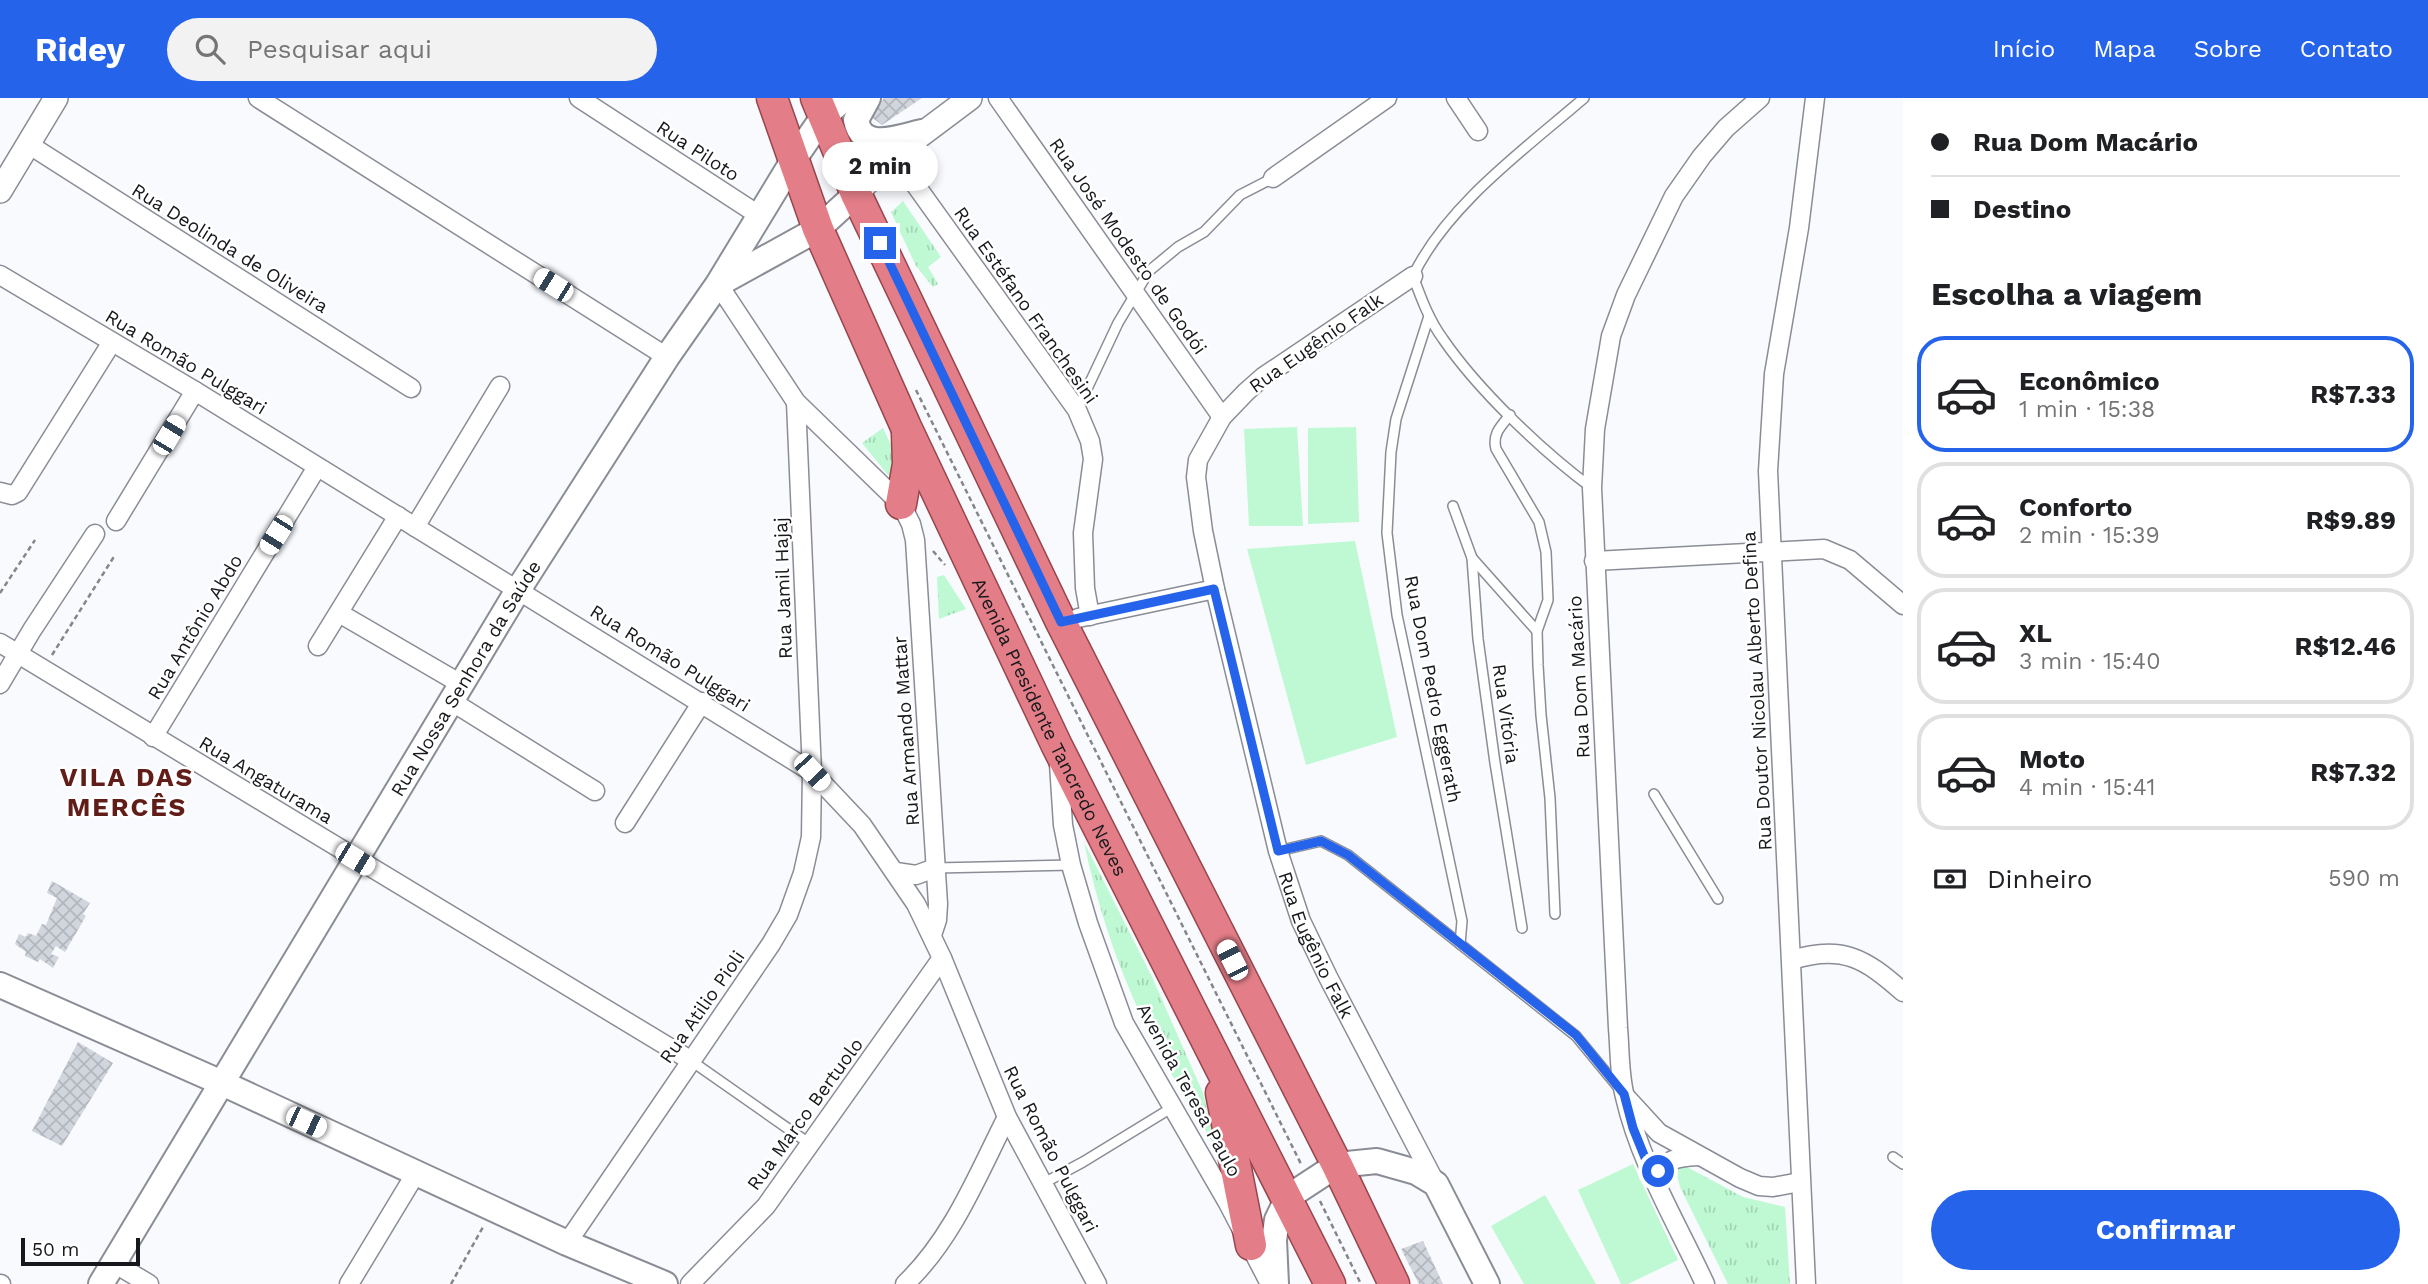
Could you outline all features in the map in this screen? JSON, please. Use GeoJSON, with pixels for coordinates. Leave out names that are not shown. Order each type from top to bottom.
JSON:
{"type":"FeatureCollection","features":[{"type":"Feature","properties":{"kind":"highway","name":"Avenida Presidente Tancredo Neves"},"geometry":{"type":"LineString","coordinates":[[772,98],[818,229],[906,427],[1058,747],[1214,1058],[1299,1190],[1330,1284]]}},
{"type":"Feature","properties":{"kind":"highway"},"geometry":{"type":"LineString","coordinates":[[819,108],[856,194],[1075,619],[1394,1284]]}},
{"type":"Feature","properties":{"kind":"highway"},"geometry":{"type":"LineString","coordinates":[[906,427],[906,514]]}},
{"type":"Feature","properties":{"kind":"highway"},"geometry":{"type":"LineString","coordinates":[[1214,1058],[1251,1245]]}},
{"type":"Feature","properties":{"kind":"main road","name":"Rua Nossa Senhora da Saúde"},"geometry":{"type":"LineString","coordinates":[[104,1276],[518,590],[760,216],[794,159],[819,108],[845,98]]}},
{"type":"Feature","properties":{"kind":"main road"},"geometry":{"type":"LineString","coordinates":[[867,98],[856,120],[857,127],[866,138],[887,141],[922,132]]}},
{"type":"Feature","properties":{"kind":"main road"},"geometry":{"type":"LineString","coordinates":[[718,284],[818,229],[856,194]]}},
{"type":"Feature","properties":{"kind":"main road"},"geometry":{"type":"LineString","coordinates":[[0,985],[222,1083],[566,1243],[665,1284]]}},
{"type":"Feature","properties":{"kind":"main road"},"geometry":{"type":"LineString","coordinates":[[1276,1284],[1274,1240],[1277,1220],[1299,1190],[1337,1165],[1377,1161],[1416,1172],[1436,1184]]}},
{"type":"Feature","properties":{"kind":"main road","name":"Rua Eugênio Falk"},"geometry":{"type":"LineString","coordinates":[[1436,1184],[1487,1284]]}},
{"type":"Feature","properties":{"kind":"street"},"geometry":{"type":"LineString","coordinates":[[0,191],[56,98]]}},
{"type":"Feature","properties":{"kind":"street"},"geometry":{"type":"LineString","coordinates":[[258,98],[667,357]]}},
{"type":"Feature","properties":{"kind":"street","name":"Rua Piloto"},"geometry":{"type":"LineString","coordinates":[[579,98],[760,216]]}},
{"type":"Feature","properties":{"kind":"street"},"geometry":{"type":"LineString","coordinates":[[856,194],[894,155],[970,98]]}},
{"type":"Feature","properties":{"kind":"street","name":"Rua José Modesto de Godói"},"geometry":{"type":"LineString","coordinates":[[998,98],[1222,417]]}},
{"type":"Feature","properties":{"kind":"street"},"geometry":{"type":"LineString","coordinates":[[1273,178],[1387,98]]}},
{"type":"Feature","properties":{"kind":"street"},"geometry":{"type":"LineString","coordinates":[[1456,98],[1478,131]]}},
{"type":"Feature","properties":{"kind":"street","name":"Rua Dom Macário"},"geometry":{"type":"LineString","coordinates":[[1705,1284],[1654,1180],[1633,1128],[1624,1094],[1618,1028],[1592,488],[1595,429],[1611,336],[1631,284],[1674,196],[1726,128],[1760,98]]}},
{"type":"Feature","properties":{"kind":"street","name":"Rua Doutor Nicolau Alberto Defina"},"geometry":{"type":"LineString","coordinates":[[1806,1284],[1768,471],[1774,374],[1798,228],[1815,98]]}},
{"type":"Feature","properties":{"kind":"street","name":"Rua Deolinda de Oliveira"},"geometry":{"type":"LineString","coordinates":[[28,144],[411,388]]}},
{"type":"Feature","properties":{"kind":"street","name":"Rua Estéfano Franchesini"},"geometry":{"type":"LineString","coordinates":[[894,155],[1077,410],[1090,441],[1093,459],[1083,533],[1085,588],[1075,619]]}},
{"type":"Feature","properties":{"kind":"street","name":"Rua Romão Pulggari"},"geometry":{"type":"LineString","coordinates":[[0,275],[195,391],[812,772],[862,825],[896,872],[932,935],[1007,1117],[1097,1284]]}},
{"type":"Feature","properties":{"kind":"street","name":"Rua Eugênio Falk"},"geometry":{"type":"LineString","coordinates":[[1413,276],[1246,392],[1222,417],[1202,450],[1196,477],[1214,589],[1286,879],[1312,946],[1436,1184]]}},
{"type":"Feature","properties":{"kind":"street"},"geometry":{"type":"LineString","coordinates":[[718,284],[796,402],[906,514]]}},
{"type":"Feature","properties":{"kind":"street"},"geometry":{"type":"LineString","coordinates":[[9,492],[111,342]]}},
{"type":"Feature","properties":{"kind":"street"},"geometry":{"type":"LineString","coordinates":[[415,527],[500,386]]}},
{"type":"Feature","properties":{"kind":"street"},"geometry":{"type":"LineString","coordinates":[[117,521],[195,391]]}},
{"type":"Feature","properties":{"kind":"street","name":"Rua Jamil Hajaj"},"geometry":{"type":"LineString","coordinates":[[796,402],[812,772]]}},
{"type":"Feature","properties":{"kind":"street","name":"Rua Antônio Abdo"},"geometry":{"type":"LineString","coordinates":[[153,737],[317,467]]}},
{"type":"Feature","properties":{"kind":"street","name":"Rua Armando Mattar"},"geometry":{"type":"LineString","coordinates":[[906,514],[915,540],[938,904],[932,935]]}},
{"type":"Feature","properties":{"kind":"street"},"geometry":{"type":"LineString","coordinates":[[318,646],[398,516]]}},
{"type":"Feature","properties":{"kind":"street"},"geometry":{"type":"LineString","coordinates":[[0,684],[96,534]]}},
{"type":"Feature","properties":{"kind":"street"},"geometry":{"type":"LineString","coordinates":[[1594,561],[1824,549],[1835,551],[1866,571],[1903,605]]}},
{"type":"Feature","properties":{"kind":"street"},"geometry":{"type":"LineString","coordinates":[[1075,619],[1214,589]]}},
{"type":"Feature","properties":{"kind":"street"},"geometry":{"type":"LineString","coordinates":[[338,613],[595,791]]}},
{"type":"Feature","properties":{"kind":"street","name":"Rua Angaturama"},"geometry":{"type":"LineString","coordinates":[[0,643],[690,1060]]}},
{"type":"Feature","properties":{"kind":"street"},"geometry":{"type":"LineString","coordinates":[[625,823],[702,702]]}},
{"type":"Feature","properties":{"kind":"street","name":"Avenida Teresa Paulo"},"geometry":{"type":"LineString","coordinates":[[1058,747],[1063,825],[1072,865],[1088,923],[1124,1023],[1251,1245],[1270,1284]]}},
{"type":"Feature","properties":{"kind":"street","name":"Rua Atilio Pioli"},"geometry":{"type":"LineString","coordinates":[[566,1243],[788,915],[803,873],[811,837],[812,772]]}},
{"type":"Feature","properties":{"kind":"street"},"geometry":{"type":"LineString","coordinates":[[896,872],[916,875],[935,868]]}},
{"type":"Feature","properties":{"kind":"street"},"geometry":{"type":"LineString","coordinates":[[1792,960],[1813,953],[1844,954],[1880,971],[1903,992]]}},
{"type":"Feature","properties":{"kind":"street","name":"Rua Marco Bertuolo"},"geometry":{"type":"LineString","coordinates":[[690,1284],[766,1206],[942,958]]}},
{"type":"Feature","properties":{"kind":"street"},"geometry":{"type":"LineString","coordinates":[[1624,1094],[1659,1133],[1698,1156],[1759,1186],[1773,1187],[1800,1182]]}},
{"type":"Feature","properties":{"kind":"street"},"geometry":{"type":"LineString","coordinates":[[905,1284],[940,1246],[957,1219],[1007,1117]]}},
{"type":"Feature","properties":{"kind":"street"},"geometry":{"type":"LineString","coordinates":[[1377,1161],[1398,1158],[1404,1153],[1408,1142],[1406,1126]]}},
{"type":"Feature","properties":{"kind":"street"},"geometry":{"type":"LineString","coordinates":[[1654,1180],[1662,1166],[1670,1160],[1698,1156]]}},
{"type":"Feature","properties":{"kind":"street"},"geometry":{"type":"LineString","coordinates":[[349,1284],[416,1173]]}},
{"type":"Feature","properties":{"kind":"street"},"geometry":{"type":"LineString","coordinates":[[104,1276],[149,1284]]}},
{"type":"Feature","properties":{"kind":"lane"},"geometry":{"type":"LineString","coordinates":[[1584,98],[1457,211],[1436,235],[1413,276],[1429,316],[1442,339],[1464,366],[1510,415],[1570,472],[1592,488]]}},
{"type":"Feature","properties":{"kind":"lane"},"geometry":{"type":"LineString","coordinates":[[1077,410],[1118,323],[1149,271],[1178,247],[1204,232],[1240,195],[1273,178]]}},
{"type":"Feature","properties":{"kind":"lane","name":"Rua Dom Pedro Eggerath"},"geometry":{"type":"LineString","coordinates":[[1429,316],[1396,419],[1391,452],[1387,533],[1397,615],[1462,921],[1460,944]]}},
{"type":"Feature","properties":{"kind":"lane"},"geometry":{"type":"LineString","coordinates":[[1510,415],[1494,435],[1493,442],[1539,522],[1546,552],[1548,600],[1537,631],[1541,715],[1550,798],[1555,914]]}},
{"type":"Feature","properties":{"kind":"lane","name":"Rua Vitória"},"geometry":{"type":"LineString","coordinates":[[1453,506],[1472,558],[1480,653],[1522,928]]}},
{"type":"Feature","properties":{"kind":"lane"},"geometry":{"type":"LineString","coordinates":[[1472,558],[1537,631]]}},
{"type":"Feature","properties":{"kind":"lane"},"geometry":{"type":"LineString","coordinates":[[1654,794],[1718,899]]}},
{"type":"Feature","properties":{"kind":"lane"},"geometry":{"type":"LineString","coordinates":[[1278,851],[1321,841],[1334,846],[1576,1035],[1624,1094]]}},
{"type":"Feature","properties":{"kind":"lane"},"geometry":{"type":"LineString","coordinates":[[935,868],[1072,865]]}},
{"type":"Feature","properties":{"kind":"lane"},"geometry":{"type":"LineString","coordinates":[[690,1060],[810,1144]]}},
{"type":"Feature","properties":{"kind":"lane"},"geometry":{"type":"LineString","coordinates":[[1042,1184],[1083,1163],[1173,1107]]}},
{"type":"Feature","properties":{"kind":"lane"},"geometry":{"type":"LineString","coordinates":[[1893,1157],[1903,1164]]}},
{"type":"Feature","properties":{"kind":"path"},"geometry":{"type":"LineString","coordinates":[[913,384],[1299,1190],[1361,1284]]}},
{"type":"Feature","properties":{"kind":"path"},"geometry":{"type":"LineString","coordinates":[[0,593],[35,540]]}},
{"type":"Feature","properties":{"kind":"path"},"geometry":{"type":"LineString","coordinates":[[43,669],[116,555]]}},
{"type":"Feature","properties":{"kind":"path"},"geometry":{"type":"LineString","coordinates":[[452,1284],[493,1208]]}},
{"type":"Feature","properties":{"kind":"green space"},"geometry":{"type":"Polygon","coordinates":[[[903,201],[941,257],[928,267],[938,284],[933,287],[916,266],[891,212],[903,201]]]}},
{"type":"Feature","properties":{"kind":"green space"},"geometry":{"type":"Polygon","coordinates":[[[1297,427],[1303,526],[1249,526],[1244,429],[1297,427]]]}},
{"type":"Feature","properties":{"kind":"green space"},"geometry":{"type":"Polygon","coordinates":[[[1356,427],[1359,522],[1308,524],[1308,428],[1356,427]]]}},
{"type":"Feature","properties":{"kind":"green space"},"geometry":{"type":"Polygon","coordinates":[[[883,428],[901,466],[893,476],[888,475],[862,443],[883,428]]]}},
{"type":"Feature","properties":{"kind":"green space"},"geometry":{"type":"Polygon","coordinates":[[[1355,541],[1397,737],[1306,765],[1247,549],[1355,541]]]}},
{"type":"Feature","properties":{"kind":"green space"},"geometry":{"type":"Polygon","coordinates":[[[944,575],[966,609],[939,619],[937,577],[944,575]]]}},
{"type":"Feature","properties":{"kind":"green space"},"geometry":{"type":"Polygon","coordinates":[[[1084,842],[1153,979],[1203,1093],[1216,1148],[1159,1052],[1140,1014],[1103,917],[1084,842]]]}},
{"type":"Feature","properties":{"kind":"green space"},"geometry":{"type":"Polygon","coordinates":[[[1633,1164],[1678,1260],[1628,1284],[1621,1284],[1578,1190],[1633,1164]]]}},
{"type":"Feature","properties":{"kind":"green space"},"geometry":{"type":"Polygon","coordinates":[[[1685,1166],[1743,1197],[1785,1207],[1790,1284],[1728,1284],[1680,1187],[1676,1171],[1685,1166]]]}},
{"type":"Feature","properties":{"kind":"green space"},"geometry":{"type":"Polygon","coordinates":[[[1545,1195],[1596,1284],[1524,1284],[1491,1226],[1545,1195]]]}},
{"type":"Feature","properties":{"kind":"building"},"geometry":{"type":"Polygon","coordinates":[[[884,98],[922,98],[882,125],[870,116],[884,98]]]}},
{"type":"Feature","properties":{"kind":"building"},"geometry":{"type":"Polygon","coordinates":[[[52,881],[90,903],[83,914],[86,916],[65,952],[56,946],[51,954],[59,957],[53,968],[40,959],[38,962],[25,956],[26,952],[15,944],[19,934],[26,937],[28,933],[36,936],[42,924],[46,925],[57,898],[47,893],[52,881]]]}},
{"type":"Feature","properties":{"kind":"building"},"geometry":{"type":"Polygon","coordinates":[[[78,1042],[113,1063],[62,1146],[32,1131],[78,1042]]]}},
{"type":"Feature","properties":{"kind":"building"},"geometry":{"type":"Polygon","coordinates":[[[1423,1241],[1443,1284],[1419,1284],[1401,1249],[1423,1241]]]}},
{"type":"Feature","properties":{"kind":"district","name":"VILA DAS MERCÊS"},"geometry":{"type":"Point","coordinates":[127,792]}},
{"type":"Feature","properties":{"kind":"route"},"geometry":{"type":"LineString","coordinates":[[880,243],[1061,622],[1214,589],[1278,851],[1321,841],[1334,846],[1445,930],[1576,1035],[1624,1094],[1633,1128],[1654,1180],[1658,1171]]}}]}
